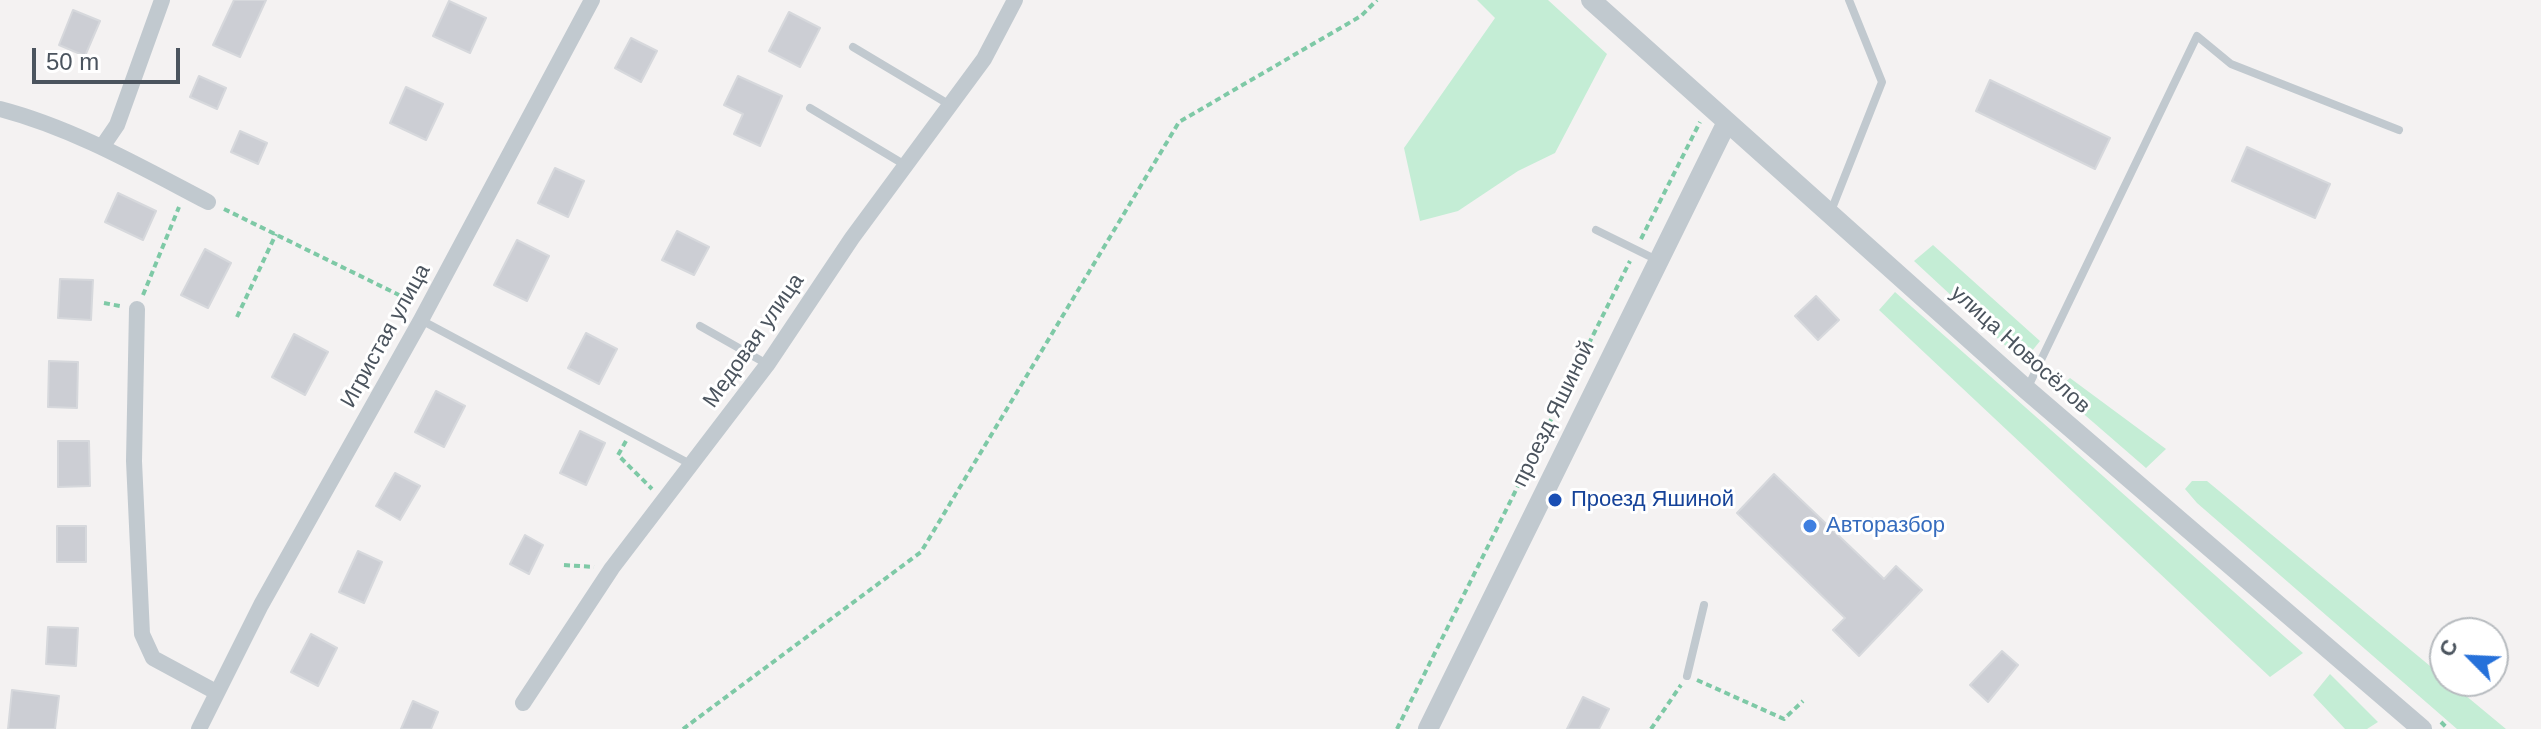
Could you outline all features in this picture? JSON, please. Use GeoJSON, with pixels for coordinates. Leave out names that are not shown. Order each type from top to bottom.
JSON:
{"type":"FeatureCollection","features":[{"type":"Feature","properties":{"kind":"street"},"geometry":{"type":"LineString","coordinates":[[102,147],[117,125],[162,0]]}},
{"type":"Feature","properties":{"kind":"street","name":"Игристая улица"},"geometry":{"type":"LineString","coordinates":[[199,729],[216,692],[421,320],[592,0]]}},
{"type":"Feature","properties":{"kind":"street","name":"Медовая улица"},"geometry":{"type":"LineString","coordinates":[[523,703],[612,568],[693,466],[767,365],[984,59],[1015,0]]}},
{"type":"Feature","properties":{"kind":"street","name":"улица Новосёлов"},"geometry":{"type":"LineString","coordinates":[[1591,0],[2027,390],[2422,729]]}},
{"type":"Feature","properties":{"kind":"street"},"geometry":{"type":"LineString","coordinates":[[0,109],[27,116],[102,147],[208,202]]}},
{"type":"Feature","properties":{"kind":"street","name":"проезд Яшиной"},"geometry":{"type":"LineString","coordinates":[[1428,729],[1727,122]]}},
{"type":"Feature","properties":{"kind":"street"},"geometry":{"type":"LineString","coordinates":[[137,309],[134,461],[142,634],[153,658],[216,692]]}},
{"type":"Feature","properties":{"kind":"lane"},"geometry":{"type":"LineString","coordinates":[[1830,211],[1882,82],[1849,0]]}},
{"type":"Feature","properties":{"kind":"lane"},"geometry":{"type":"LineString","coordinates":[[2027,390],[2197,36],[2231,64],[2399,130]]}},
{"type":"Feature","properties":{"kind":"lane"},"geometry":{"type":"LineString","coordinates":[[853,47],[950,105]]}},
{"type":"Feature","properties":{"kind":"lane"},"geometry":{"type":"LineString","coordinates":[[810,108],[906,166]]}},
{"type":"Feature","properties":{"kind":"lane"},"geometry":{"type":"LineString","coordinates":[[1596,230],[1657,261]]}},
{"type":"Feature","properties":{"kind":"lane"},"geometry":{"type":"LineString","coordinates":[[421,320],[693,466]]}},
{"type":"Feature","properties":{"kind":"lane"},"geometry":{"type":"LineString","coordinates":[[700,326],[767,365]]}},
{"type":"Feature","properties":{"kind":"lane"},"geometry":{"type":"LineString","coordinates":[[1687,676],[1704,605]]}},
{"type":"Feature","properties":{"kind":"path"},"geometry":{"type":"LineString","coordinates":[[683,729],[921,552],[1072,307],[1179,122],[1361,16],[1377,0]]}},
{"type":"Feature","properties":{"kind":"path"},"geometry":{"type":"LineString","coordinates":[[1640,242],[1709,106]]}},
{"type":"Feature","properties":{"kind":"path"},"geometry":{"type":"LineString","coordinates":[[137,309],[186,190]]}},
{"type":"Feature","properties":{"kind":"path"},"geometry":{"type":"LineString","coordinates":[[208,202],[399,295],[434,295]]}},
{"type":"Feature","properties":{"kind":"path"},"geometry":{"type":"LineString","coordinates":[[237,317],[276,234]]}},
{"type":"Feature","properties":{"kind":"path"},"geometry":{"type":"LineString","coordinates":[[1397,729],[1631,259]]}},
{"type":"Feature","properties":{"kind":"path"},"geometry":{"type":"LineString","coordinates":[[631,432],[618,455],[665,502]]}},
{"type":"Feature","properties":{"kind":"path"},"geometry":{"type":"LineString","coordinates":[[564,565],[612,568]]}},
{"type":"Feature","properties":{"kind":"path"},"geometry":{"type":"LineString","coordinates":[[1651,729],[1687,676],[1784,719],[1803,701]]}},
{"type":"Feature","properties":{"kind":"green space"},"geometry":{"type":"Polygon","coordinates":[[[1477,0],[1548,0],[1607,54],[1555,153],[1518,171],[1458,211],[1420,221],[1404,148],[1495,18],[1477,0]]]}},
{"type":"Feature","properties":{"kind":"green space"},"geometry":{"type":"Polygon","coordinates":[[[1933,245],[2040,341],[2023,362],[1914,261],[1933,245]]]}},
{"type":"Feature","properties":{"kind":"green space"},"geometry":{"type":"Polygon","coordinates":[[[1895,292],[2303,653],[2270,677],[1879,310],[1895,292]]]}},
{"type":"Feature","properties":{"kind":"green space"},"geometry":{"type":"Polygon","coordinates":[[[2070,378],[2166,449],[2146,468],[2056,390],[2070,378]]]}},
{"type":"Feature","properties":{"kind":"green space"},"geometry":{"type":"Polygon","coordinates":[[[2192,481],[2207,481],[2429,665],[2429,697],[2467,697],[2506,729],[2457,729],[2197,503],[2185,489],[2192,481]]]}},
{"type":"Feature","properties":{"kind":"green space"},"geometry":{"type":"Polygon","coordinates":[[[2330,674],[2378,722],[2367,729],[2345,729],[2313,695],[2330,674]]]}},
{"type":"Feature","properties":{"kind":"building"},"geometry":{"type":"Polygon","coordinates":[[[234,0],[266,0],[240,57],[213,45],[234,0]]]}},
{"type":"Feature","properties":{"kind":"building"},"geometry":{"type":"Polygon","coordinates":[[[449,1],[486,18],[470,53],[433,36],[449,1]]]}},
{"type":"Feature","properties":{"kind":"building"},"geometry":{"type":"Polygon","coordinates":[[[73,10],[100,21],[85,56],[59,45],[73,10]]]}},
{"type":"Feature","properties":{"kind":"building"},"geometry":{"type":"Polygon","coordinates":[[[789,12],[820,28],[800,67],[769,51],[789,12]]]}},
{"type":"Feature","properties":{"kind":"building"},"geometry":{"type":"Polygon","coordinates":[[[631,38],[657,51],[641,82],[615,68],[631,38]]]}},
{"type":"Feature","properties":{"kind":"building"},"geometry":{"type":"Polygon","coordinates":[[[199,76],[226,88],[217,109],[190,97],[199,76]]]}},
{"type":"Feature","properties":{"kind":"building"},"geometry":{"type":"Polygon","coordinates":[[[738,76],[782,96],[760,146],[734,134],[743,114],[724,105],[738,76]]]}},
{"type":"Feature","properties":{"kind":"building"},"geometry":{"type":"Polygon","coordinates":[[[1990,80],[2110,138],[2095,169],[1976,111],[1990,80]]]}},
{"type":"Feature","properties":{"kind":"building"},"geometry":{"type":"Polygon","coordinates":[[[406,87],[443,104],[426,140],[390,123],[406,87]]]}},
{"type":"Feature","properties":{"kind":"building"},"geometry":{"type":"Polygon","coordinates":[[[240,131],[267,143],[258,164],[231,152],[240,131]]]}},
{"type":"Feature","properties":{"kind":"building"},"geometry":{"type":"Polygon","coordinates":[[[2247,147],[2330,184],[2315,218],[2232,181],[2247,147]]]}},
{"type":"Feature","properties":{"kind":"building"},"geometry":{"type":"Polygon","coordinates":[[[555,168],[584,181],[568,217],[538,203],[555,168]]]}},
{"type":"Feature","properties":{"kind":"building"},"geometry":{"type":"Polygon","coordinates":[[[118,193],[156,211],[143,240],[105,222],[118,193]]]}},
{"type":"Feature","properties":{"kind":"building"},"geometry":{"type":"Polygon","coordinates":[[[677,231],[709,247],[694,275],[662,260],[677,231]]]}},
{"type":"Feature","properties":{"kind":"building"},"geometry":{"type":"Polygon","coordinates":[[[517,240],[549,256],[527,301],[494,285],[517,240]]]}},
{"type":"Feature","properties":{"kind":"building"},"geometry":{"type":"Polygon","coordinates":[[[205,249],[231,263],[208,308],[181,295],[205,249]]]}},
{"type":"Feature","properties":{"kind":"building"},"geometry":{"type":"Polygon","coordinates":[[[60,279],[93,280],[91,320],[58,318],[60,279]]]}},
{"type":"Feature","properties":{"kind":"building"},"geometry":{"type":"Polygon","coordinates":[[[1816,296],[1839,320],[1818,340],[1795,316],[1816,296]]]}},
{"type":"Feature","properties":{"kind":"building"},"geometry":{"type":"Polygon","coordinates":[[[586,333],[617,349],[599,384],[568,368],[586,333]]]}},
{"type":"Feature","properties":{"kind":"building"},"geometry":{"type":"Polygon","coordinates":[[[294,334],[328,352],[305,395],[272,377],[294,334]]]}},
{"type":"Feature","properties":{"kind":"building"},"geometry":{"type":"Polygon","coordinates":[[[49,361],[78,362],[77,408],[48,407],[49,361]]]}},
{"type":"Feature","properties":{"kind":"building"},"geometry":{"type":"Polygon","coordinates":[[[436,391],[465,406],[444,447],[415,432],[436,391]]]}},
{"type":"Feature","properties":{"kind":"building"},"geometry":{"type":"Polygon","coordinates":[[[580,431],[605,443],[586,485],[560,473],[580,431]]]}},
{"type":"Feature","properties":{"kind":"building"},"geometry":{"type":"Polygon","coordinates":[[[58,441],[89,441],[90,486],[58,487],[58,441]]]}},
{"type":"Feature","properties":{"kind":"building"},"geometry":{"type":"Polygon","coordinates":[[[395,473],[420,486],[400,520],[376,506],[395,473]]]}},
{"type":"Feature","properties":{"kind":"building"},"geometry":{"type":"Polygon","coordinates":[[[1774,474],[1884,579],[1896,566],[1922,590],[1859,656],[1833,630],[1845,618],[1737,513],[1774,474]]]}},
{"type":"Feature","properties":{"kind":"building"},"geometry":{"type":"Polygon","coordinates":[[[57,526],[86,526],[86,562],[57,562],[57,526]]]}},
{"type":"Feature","properties":{"kind":"building"},"geometry":{"type":"Polygon","coordinates":[[[525,535],[543,545],[529,574],[510,564],[525,535]]]}},
{"type":"Feature","properties":{"kind":"building"},"geometry":{"type":"Polygon","coordinates":[[[358,551],[382,562],[364,603],[339,592],[358,551]]]}},
{"type":"Feature","properties":{"kind":"building"},"geometry":{"type":"Polygon","coordinates":[[[48,627],[78,628],[76,666],[46,664],[48,627]]]}},
{"type":"Feature","properties":{"kind":"building"},"geometry":{"type":"Polygon","coordinates":[[[311,634],[337,648],[318,686],[291,672],[311,634]]]}},
{"type":"Feature","properties":{"kind":"building"},"geometry":{"type":"Polygon","coordinates":[[[2002,651],[2018,665],[1988,702],[1970,685],[2002,651]]]}},
{"type":"Feature","properties":{"kind":"building"},"geometry":{"type":"Polygon","coordinates":[[[12,690],[59,696],[55,729],[8,729],[12,690]]]}},
{"type":"Feature","properties":{"kind":"building"},"geometry":{"type":"Polygon","coordinates":[[[1583,697],[1609,709],[1599,729],[1567,729],[1583,697]]]}},
{"type":"Feature","properties":{"kind":"building"},"geometry":{"type":"Polygon","coordinates":[[[413,701],[438,712],[431,729],[401,729],[413,701]]]}},
{"type":"Feature","properties":{"kind":"place","name":"Проезд Яшиной"},"geometry":{"type":"Point","coordinates":[1555,500]}},
{"type":"Feature","properties":{"kind":"place","name":"Авторазбор"},"geometry":{"type":"Point","coordinates":[1810,526]}}]}
